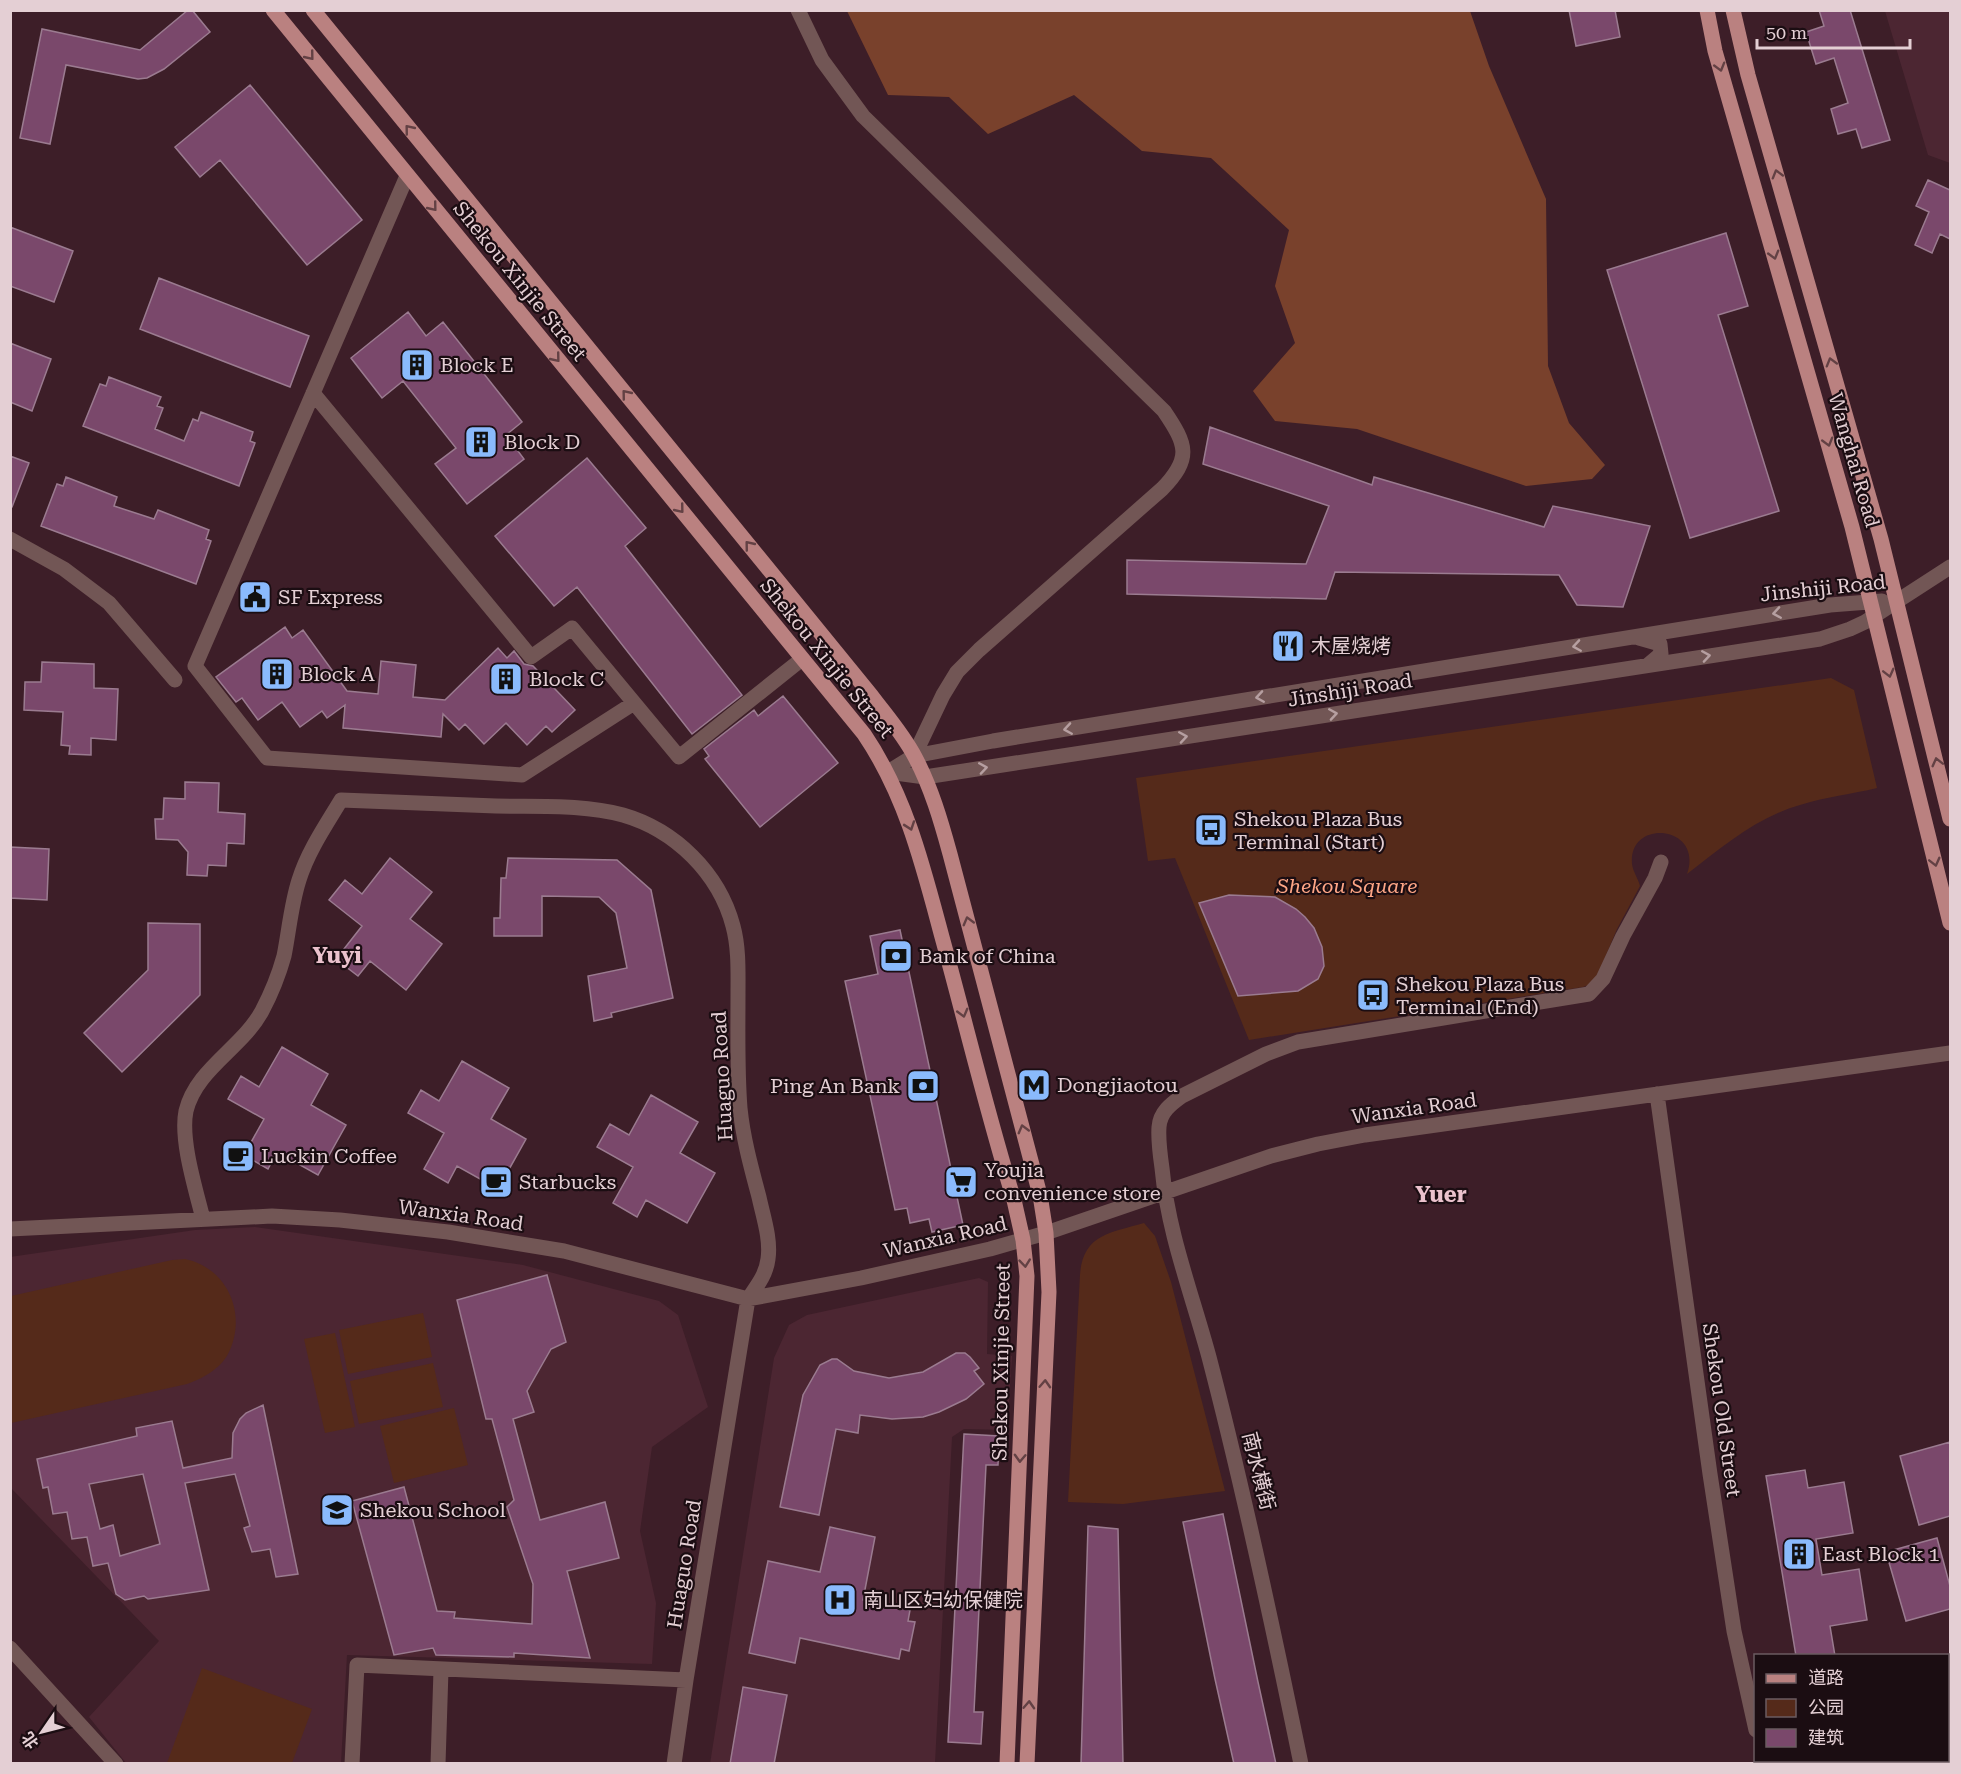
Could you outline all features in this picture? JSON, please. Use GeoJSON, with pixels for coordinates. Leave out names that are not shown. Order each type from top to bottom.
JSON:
{"type":"FeatureCollection","features":[{"type":"Feature","properties":{"kind":"main road","name":"Shekou Xinjie Street"},"geometry":{"type":"LineString","coordinates":[[273,10],[864,734],[888,771],[922,863],[1023,1240],[1027,1292],[1007,1764]]}},
{"type":"Feature","properties":{"kind":"main road","name":"Shekou Xinjie Street"},"geometry":{"type":"LineString","coordinates":[[313,10],[864,686],[903,737],[925,777],[950,854],[1027,1142],[1046,1233],[1049,1292],[1027,1764]]}},
{"type":"Feature","properties":{"kind":"main road","name":"Wanghai Road"},"geometry":{"type":"LineString","coordinates":[[1707,10],[1715,51],[1873,608],[1950,923]]}},
{"type":"Feature","properties":{"kind":"main road","name":"Wanghai Road"},"geometry":{"type":"LineString","coordinates":[[1734,10],[1748,75],[1898,600],[1950,819]]}},
{"type":"Feature","properties":{"kind":"street"},"geometry":{"type":"LineString","coordinates":[[798,10],[822,60],[863,116],[1164,411],[1183,445],[1182,461],[1175,476],[957,672],[943,695],[914,756]]}},
{"type":"Feature","properties":{"kind":"street"},"geometry":{"type":"LineString","coordinates":[[407,176],[195,666],[267,758],[522,775],[634,703]]}},
{"type":"Feature","properties":{"kind":"street"},"geometry":{"type":"LineString","coordinates":[[313,393],[531,657],[572,628],[679,757],[802,659]]}},
{"type":"Feature","properties":{"kind":"street"},"geometry":{"type":"LineString","coordinates":[[10,539],[64,569],[109,603],[175,680]]}},
{"type":"Feature","properties":{"kind":"street"},"geometry":{"type":"LineString","coordinates":[[1898,600],[1950,567]]}},
{"type":"Feature","properties":{"kind":"street","name":"Jinshiji Road"},"geometry":{"type":"LineString","coordinates":[[888,771],[914,756],[993,741],[1830,605],[1873,608],[1898,600]]}},
{"type":"Feature","properties":{"kind":"street","name":"Jinshiji Road"},"geometry":{"type":"LineString","coordinates":[[888,771],[925,777],[1820,639],[1850,630],[1873,608]]}},
{"type":"Feature","properties":{"kind":"street"},"geometry":{"type":"LineString","coordinates":[[1635,636],[1660,644],[1661,654],[1648,665]]}},
{"type":"Feature","properties":{"kind":"street","name":"Huaguo Road"},"geometry":{"type":"LineString","coordinates":[[203,1219],[185,1137],[185,1115],[189,1098],[261,1013],[274,985],[283,957],[299,878],[308,857],[341,800],[571,808],[622,815],[645,823],[665,834],[701,865],[716,885],[726,907],[737,946],[740,1108],[744,1140],[768,1239],[768,1258],[764,1275],[748,1299],[674,1764]]}},
{"type":"Feature","properties":{"kind":"street","name":"南水横街"},"geometry":{"type":"LineString","coordinates":[[1301,1764],[1239,1480],[1208,1355],[1170,1222],[1164,1192],[1159,1125],[1163,1113],[1182,1096],[1266,1054],[1298,1042],[1589,994],[1603,979],[1661,862]]}},
{"type":"Feature","properties":{"kind":"street","name":"Wanxia Road"},"geometry":{"type":"LineString","coordinates":[[10,1229],[272,1216],[340,1220],[448,1232],[564,1251],[748,1299],[861,1278],[1023,1240],[1271,1156],[1318,1144],[1365,1135],[1950,1053]]}},
{"type":"Feature","properties":{"kind":"street","name":"Shekou Old Street"},"geometry":{"type":"LineString","coordinates":[[1657,1094],[1730,1609],[1754,1725]]}},
{"type":"Feature","properties":{"kind":"street"},"geometry":{"type":"LineString","coordinates":[[10,1648],[116,1764]]}},
{"type":"Feature","properties":{"kind":"street"},"geometry":{"type":"LineString","coordinates":[[352,1764],[357,1665],[686,1680]]}},
{"type":"Feature","properties":{"kind":"street"},"geometry":{"type":"LineString","coordinates":[[438,1764],[441,1670]]}},
{"type":"Feature","properties":{"kind":"shaded area"},"geometry":{"type":"Polygon","coordinates":[[[847,11],[1470,11],[1489,66],[1546,199],[1548,366],[1569,423],[1605,465],[1592,479],[1526,486],[1357,429],[1275,421],[1253,391],[1295,343],[1275,286],[1289,230],[1211,158],[1142,151],[1074,95],[988,134],[949,97],[888,95],[847,11]]]}},
{"type":"Feature","properties":{"kind":"shaded area"},"geometry":{"type":"Polygon","coordinates":[[[1885,11],[1950,11],[1950,163],[1928,155],[1885,11]]]}},
{"type":"Feature","properties":{"kind":"shaded area","name":"Shekou School"},"geometry":{"type":"Polygon","coordinates":[[[255,1227],[523,1265],[659,1301],[678,1315],[708,1407],[652,1447],[640,1531],[656,1603],[652,1664],[347,1655],[341,1763],[126,1763],[89,1717],[159,1641],[11,1488],[10,1257],[195,1230],[255,1227]]]}},
{"type":"Feature","properties":{"kind":"shaded area","name":"南山区妇幼保健院"},"geometry":{"type":"Polygon","coordinates":[[[979,1278],[988,1282],[987,1354],[1012,1356],[1007,1430],[964,1429],[952,1437],[935,1763],[710,1764],[774,1358],[789,1325],[807,1315],[979,1278]]]}},
{"type":"Feature","properties":{"kind":"green space","name":"Shekou Square"},"geometry":{"type":"Polygon","coordinates":[[[1831,678],[1854,690],[1877,788],[1809,802],[1784,810],[1740,834],[1687,874],[1689,858],[1685,845],[1676,837],[1664,833],[1652,834],[1641,839],[1634,849],[1632,864],[1640,886],[1617,929],[1596,979],[1583,987],[1249,1040],[1175,858],[1148,861],[1136,778],[1831,678]]]}},
{"type":"Feature","properties":{"kind":"green space"},"geometry":{"type":"Polygon","coordinates":[[[1144,1223],[1155,1236],[1171,1282],[1225,1491],[1123,1504],[1068,1502],[1082,1261],[1086,1251],[1100,1237],[1144,1223]]]}},
{"type":"Feature","properties":{"kind":"green space"},"geometry":{"type":"Polygon","coordinates":[[[185,1259],[213,1272],[223,1283],[235,1309],[234,1339],[221,1364],[205,1376],[187,1384],[11,1423],[11,1296],[185,1259]]]}},
{"type":"Feature","properties":{"kind":"green space"},"geometry":{"type":"Polygon","coordinates":[[[423,1313],[432,1357],[348,1374],[339,1330],[423,1313]]]}},
{"type":"Feature","properties":{"kind":"green space"},"geometry":{"type":"Polygon","coordinates":[[[335,1333],[355,1427],[325,1433],[304,1339],[335,1333]]]}},
{"type":"Feature","properties":{"kind":"green space"},"geometry":{"type":"Polygon","coordinates":[[[433,1363],[443,1407],[359,1424],[350,1381],[433,1363]]]}},
{"type":"Feature","properties":{"kind":"green space"},"geometry":{"type":"Polygon","coordinates":[[[454,1408],[468,1465],[394,1483],[380,1426],[454,1408]]]}},
{"type":"Feature","properties":{"kind":"green space"},"geometry":{"type":"Polygon","coordinates":[[[202,1668],[312,1709],[292,1763],[167,1763],[202,1668]]]}},
{"type":"Feature","properties":{"kind":"building"},"geometry":{"type":"Polygon","coordinates":[[[188,10],[192,10],[210,32],[164,69],[147,78],[138,79],[66,65],[50,144],[20,138],[42,29],[140,50],[188,10]]]}},
{"type":"Feature","properties":{"kind":"building"},"geometry":{"type":"Polygon","coordinates":[[[1569,10],[1615,10],[1620,37],[1576,46],[1569,10]]]}},
{"type":"Feature","properties":{"kind":"building"},"geometry":{"type":"Polygon","coordinates":[[[1819,10],[1850,10],[1890,140],[1862,148],[1856,129],[1838,134],[1831,109],[1848,103],[1834,58],[1816,64],[1806,32],[1824,26],[1819,10]]]}},
{"type":"Feature","properties":{"kind":"building"},"geometry":{"type":"Polygon","coordinates":[[[250,85],[362,220],[307,265],[220,160],[200,177],[175,147],[250,85]]]}},
{"type":"Feature","properties":{"kind":"building"},"geometry":{"type":"Polygon","coordinates":[[[1928,180],[1950,190],[1950,239],[1940,234],[1932,253],[1915,245],[1929,212],[1916,206],[1928,180]]]}},
{"type":"Feature","properties":{"kind":"building"},"geometry":{"type":"Polygon","coordinates":[[[10,227],[73,251],[54,302],[10,286],[10,227]]]}},
{"type":"Feature","properties":{"kind":"building"},"geometry":{"type":"Polygon","coordinates":[[[1726,233],[1748,306],[1718,315],[1779,511],[1690,538],[1607,270],[1726,233]]]}},
{"type":"Feature","properties":{"kind":"building"},"geometry":{"type":"Polygon","coordinates":[[[159,278],[309,336],[290,387],[140,329],[159,278]]]}},
{"type":"Feature","properties":{"kind":"building"},"geometry":{"type":"Polygon","coordinates":[[[408,312],[426,336],[443,322],[522,422],[506,435],[524,459],[467,504],[435,464],[456,448],[403,381],[382,398],[351,358],[408,312]]]}},
{"type":"Feature","properties":{"kind":"building"},"geometry":{"type":"Polygon","coordinates":[[[10,343],[51,359],[32,411],[10,402],[10,343]]]}},
{"type":"Feature","properties":{"kind":"building"},"geometry":{"type":"Polygon","coordinates":[[[109,377],[161,397],[157,406],[163,408],[155,429],[184,441],[193,419],[198,421],[201,412],[253,432],[250,441],[255,443],[239,486],[83,426],[100,384],[106,386],[109,377]]]}},
{"type":"Feature","properties":{"kind":"building"},"geometry":{"type":"Polygon","coordinates":[[[1210,427],[1372,485],[1374,477],[1544,527],[1553,506],[1650,526],[1623,607],[1577,605],[1559,575],[1335,572],[1326,599],[1127,594],[1127,560],[1306,564],[1329,506],[1203,464],[1210,427]]]}},
{"type":"Feature","properties":{"kind":"building"},"geometry":{"type":"Polygon","coordinates":[[[10,456],[29,463],[12,507],[10,507],[10,456]]]}},
{"type":"Feature","properties":{"kind":"building"},"geometry":{"type":"Polygon","coordinates":[[[587,458],[646,528],[625,546],[742,695],[692,734],[577,587],[554,606],[495,536],[587,458]]]}},
{"type":"Feature","properties":{"kind":"building"},"geometry":{"type":"Polygon","coordinates":[[[66,477],[117,497],[114,506],[154,519],[158,510],[209,530],[206,539],[211,541],[196,584],[41,526],[57,484],[63,486],[66,477]]]}},
{"type":"Feature","properties":{"kind":"building"},"geometry":{"type":"Polygon","coordinates":[[[285,627],[292,638],[303,630],[347,691],[378,694],[381,661],[416,665],[413,697],[445,700],[498,648],[507,658],[514,651],[524,664],[533,666],[575,710],[552,732],[546,726],[527,745],[506,723],[484,744],[465,724],[459,730],[443,714],[441,737],[343,728],[345,705],[327,718],[322,711],[300,727],[282,702],[258,720],[242,698],[236,702],[216,677],[285,627]]]}},
{"type":"Feature","properties":{"kind":"building"},"geometry":{"type":"Polygon","coordinates":[[[42,662],[94,664],[94,688],[118,689],[116,740],[91,738],[91,755],[69,754],[70,746],[61,745],[63,712],[24,710],[25,682],[41,682],[42,662]]]}},
{"type":"Feature","properties":{"kind":"building"},"geometry":{"type":"Polygon","coordinates":[[[783,696],[838,763],[760,827],[705,759],[709,756],[704,749],[754,710],[758,716],[783,696]]]}},
{"type":"Feature","properties":{"kind":"building"},"geometry":{"type":"Polygon","coordinates":[[[185,782],[219,783],[218,812],[245,814],[244,844],[227,843],[226,866],[208,865],[207,876],[187,875],[188,852],[178,840],[156,839],[155,819],[163,819],[164,798],[185,799],[185,782]]]}},
{"type":"Feature","properties":{"kind":"building"},"geometry":{"type":"Polygon","coordinates":[[[10,847],[49,849],[47,900],[10,898],[10,847]]]}},
{"type":"Feature","properties":{"kind":"building"},"geometry":{"type":"Polygon","coordinates":[[[390,858],[432,892],[410,919],[442,944],[406,990],[370,961],[358,976],[336,959],[362,926],[329,900],[345,880],[362,894],[390,858]]]}},
{"type":"Feature","properties":{"kind":"building"},"geometry":{"type":"Polygon","coordinates":[[[508,858],[617,860],[651,890],[673,998],[611,1013],[612,1017],[594,1021],[588,976],[627,968],[616,913],[599,897],[542,896],[542,936],[494,936],[494,918],[500,918],[501,878],[506,878],[508,858]]]}},
{"type":"Feature","properties":{"kind":"building"},"geometry":{"type":"Polygon","coordinates":[[[1229,895],[1275,897],[1305,917],[1314,928],[1322,947],[1324,966],[1318,979],[1298,991],[1238,996],[1199,903],[1229,895]]]}},
{"type":"Feature","properties":{"kind":"building"},"geometry":{"type":"Polygon","coordinates":[[[148,923],[200,924],[200,995],[122,1072],[84,1033],[148,970],[148,923]]]}},
{"type":"Feature","properties":{"kind":"building"},"geometry":{"type":"Polygon","coordinates":[[[900,930],[963,1225],[932,1232],[929,1219],[910,1223],[907,1208],[895,1210],[845,981],[878,974],[870,936],[900,930]]]}},
{"type":"Feature","properties":{"kind":"building"},"geometry":{"type":"Polygon","coordinates":[[[282,1047],[328,1074],[311,1105],[346,1125],[318,1175],[277,1152],[268,1169],[244,1155],[264,1119],[228,1099],[241,1076],[259,1087],[282,1047]]]}},
{"type":"Feature","properties":{"kind":"building"},"geometry":{"type":"Polygon","coordinates":[[[462,1061],[509,1088],[491,1119],[526,1139],[498,1189],[457,1166],[448,1183],[424,1169],[444,1133],[408,1113],[421,1090],[439,1101],[462,1061]]]}},
{"type":"Feature","properties":{"kind":"building"},"geometry":{"type":"Polygon","coordinates":[[[651,1095],[698,1122],[680,1153],[715,1173],[687,1223],[646,1200],[637,1217],[613,1203],[633,1167],[597,1147],[610,1124],[629,1135],[651,1095]]]}},
{"type":"Feature","properties":{"kind":"building"},"geometry":{"type":"Polygon","coordinates":[[[547,1275],[566,1342],[551,1349],[527,1391],[534,1412],[513,1419],[540,1520],[605,1502],[619,1558],[567,1571],[590,1658],[514,1653],[514,1657],[436,1655],[433,1648],[394,1655],[352,1501],[404,1487],[437,1611],[455,1612],[454,1618],[532,1624],[533,1584],[507,1507],[514,1500],[492,1419],[486,1419],[457,1300],[547,1275]]]}},
{"type":"Feature","properties":{"kind":"building"},"geometry":{"type":"Polygon","coordinates":[[[956,1353],[965,1353],[970,1357],[979,1368],[974,1371],[984,1384],[966,1399],[923,1417],[892,1419],[860,1415],[858,1433],[836,1429],[819,1515],[780,1507],[803,1395],[820,1365],[837,1359],[854,1371],[889,1378],[923,1372],[956,1353]]]}},
{"type":"Feature","properties":{"kind":"building"},"geometry":{"type":"Polygon","coordinates":[[[263,1405],[298,1574],[276,1577],[270,1549],[252,1552],[244,1528],[250,1526],[235,1474],[185,1483],[209,1590],[125,1600],[116,1594],[108,1563],[93,1566],[87,1537],[72,1539],[67,1512],[53,1514],[48,1487],[43,1488],[37,1459],[137,1436],[136,1428],[172,1421],[183,1468],[232,1458],[233,1433],[246,1413],[263,1405]],[[143,1474],[89,1484],[100,1529],[113,1525],[120,1556],[160,1544],[143,1474]]]}},
{"type":"Feature","properties":{"kind":"building"},"geometry":{"type":"Polygon","coordinates":[[[964,1434],[999,1436],[998,1465],[986,1465],[974,1712],[983,1712],[981,1744],[948,1742],[964,1434]]]}},
{"type":"Feature","properties":{"kind":"building"},"geometry":{"type":"Polygon","coordinates":[[[1950,1442],[1950,1516],[1919,1525],[1900,1456],[1950,1442]]]}},
{"type":"Feature","properties":{"kind":"building","name":"East Block 1"},"geometry":{"type":"Polygon","coordinates":[[[1805,1470],[1808,1488],[1844,1482],[1853,1533],[1816,1539],[1822,1575],[1859,1569],[1867,1620],[1830,1626],[1835,1654],[1796,1654],[1766,1476],[1805,1470]]]}},
{"type":"Feature","properties":{"kind":"building"},"geometry":{"type":"Polygon","coordinates":[[[1223,1514],[1276,1764],[1234,1764],[1215,1679],[1183,1522],[1223,1514]]]}},
{"type":"Feature","properties":{"kind":"building"},"geometry":{"type":"Polygon","coordinates":[[[1088,1526],[1118,1529],[1123,1764],[1081,1764],[1088,1526]]]}},
{"type":"Feature","properties":{"kind":"building"},"geometry":{"type":"Polygon","coordinates":[[[830,1527],[875,1537],[863,1600],[910,1610],[908,1621],[915,1622],[909,1651],[901,1649],[899,1659],[800,1638],[795,1663],[749,1653],[768,1561],[820,1572],[830,1527]]]}},
{"type":"Feature","properties":{"kind":"building"},"geometry":{"type":"Polygon","coordinates":[[[1937,1538],[1950,1586],[1950,1609],[1906,1621],[1886,1552],[1937,1538]]]}},
{"type":"Feature","properties":{"kind":"building"},"geometry":{"type":"Polygon","coordinates":[[[743,1687],[787,1695],[774,1764],[730,1764],[743,1687]]]}},
{"type":"Feature","properties":{"kind":"place","name":"Block E"},"geometry":{"type":"Point","coordinates":[417,365]}},
{"type":"Feature","properties":{"kind":"place","name":"Block D"},"geometry":{"type":"Point","coordinates":[481,442]}},
{"type":"Feature","properties":{"kind":"place","name":"SF Express"},"geometry":{"type":"Point","coordinates":[255,597]}},
{"type":"Feature","properties":{"kind":"place","name":"木屋烧烤"},"geometry":{"type":"Point","coordinates":[1288,646]}},
{"type":"Feature","properties":{"kind":"place","name":"Block A"},"geometry":{"type":"Point","coordinates":[277,674]}},
{"type":"Feature","properties":{"kind":"place","name":"Block C"},"geometry":{"type":"Point","coordinates":[506,679]}},
{"type":"Feature","properties":{"kind":"place","name":"Shekou Plaza Bus Terminal (Start)"},"geometry":{"type":"Point","coordinates":[1211,830]}},
{"type":"Feature","properties":{"kind":"place","name":"Bank of China"},"geometry":{"type":"Point","coordinates":[896,956]}},
{"type":"Feature","properties":{"kind":"place","name":"Shekou Plaza Bus Terminal (End)"},"geometry":{"type":"Point","coordinates":[1373,995]}},
{"type":"Feature","properties":{"kind":"place","name":"Dongjiaotou"},"geometry":{"type":"Point","coordinates":[1034,1085]}},
{"type":"Feature","properties":{"kind":"place","name":"Ping An Bank"},"geometry":{"type":"Point","coordinates":[923,1086]}},
{"type":"Feature","properties":{"kind":"place","name":"Luckin Coffee"},"geometry":{"type":"Point","coordinates":[238,1156]}},
{"type":"Feature","properties":{"kind":"place","name":"Starbucks"},"geometry":{"type":"Point","coordinates":[496,1182]}},
{"type":"Feature","properties":{"kind":"place","name":"Youjia convenience store"},"geometry":{"type":"Point","coordinates":[961,1182]}},
{"type":"Feature","properties":{"kind":"place","name":"Shekou School"},"geometry":{"type":"Point","coordinates":[337,1510]}},
{"type":"Feature","properties":{"kind":"place","name":"East Block 1"},"geometry":{"type":"Point","coordinates":[1799,1554]}},
{"type":"Feature","properties":{"kind":"place","name":"南山区妇幼保健院"},"geometry":{"type":"Point","coordinates":[840,1600]}},
{"type":"Feature","properties":{"kind":"district","name":"Yuyi"},"geometry":{"type":"Point","coordinates":[337,955]}},
{"type":"Feature","properties":{"kind":"district","name":"Yuer"},"geometry":{"type":"Point","coordinates":[1441,1194]}}]}
